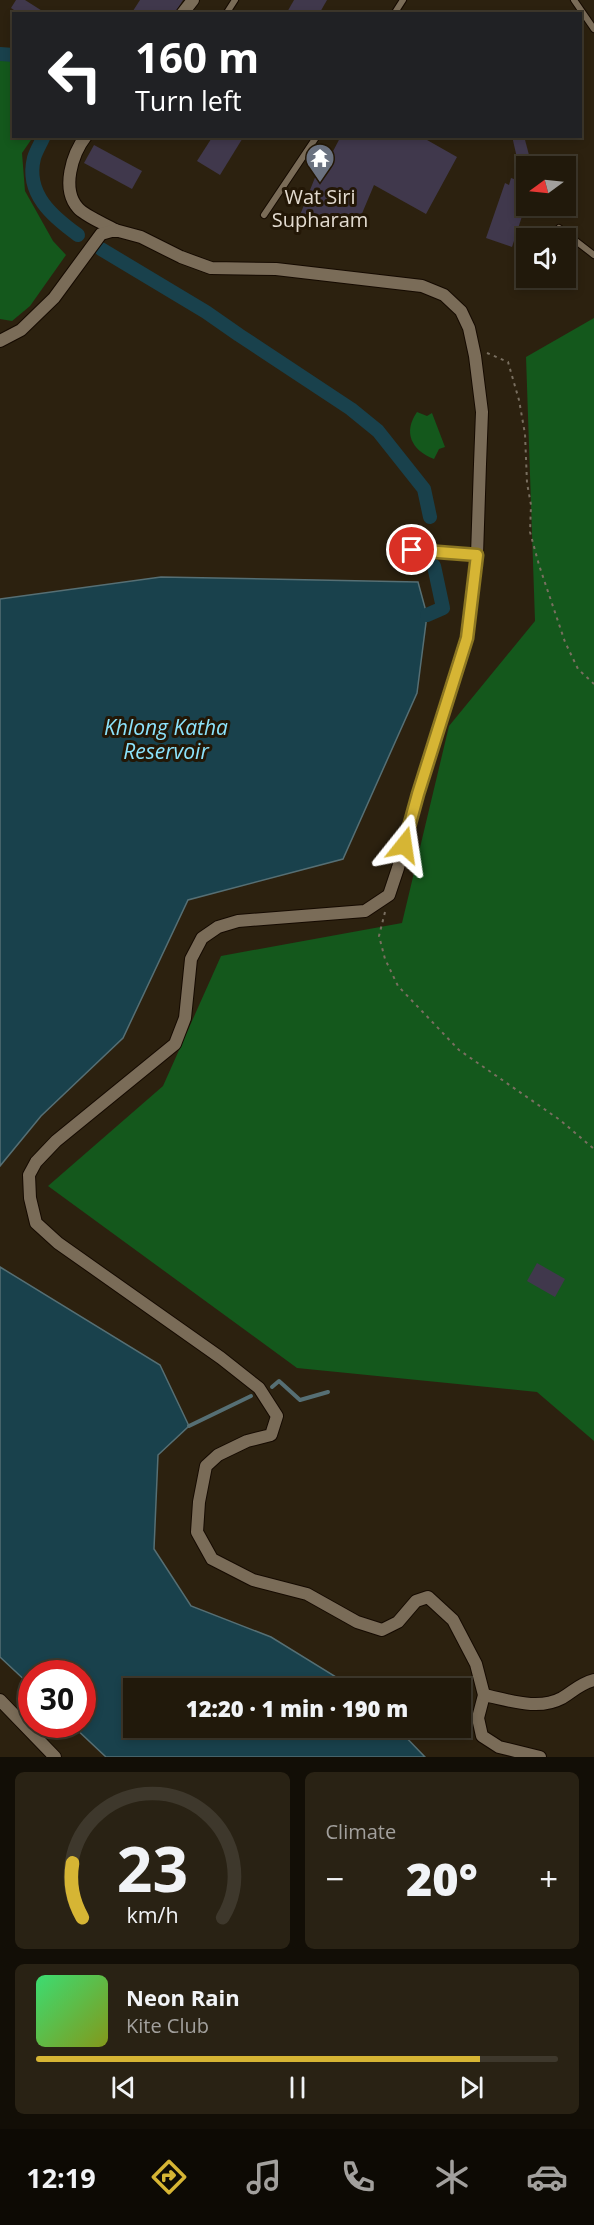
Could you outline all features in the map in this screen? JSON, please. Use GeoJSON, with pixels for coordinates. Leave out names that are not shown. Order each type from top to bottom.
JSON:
{"type":"FeatureCollection","features":[{"type":"Feature","properties":{"kind":"street"},"geometry":{"type":"LineString","coordinates":[[184,12],[193,0]]}},
{"type":"Feature","properties":{"kind":"street"},"geometry":{"type":"LineString","coordinates":[[84,138],[79,145],[68,185],[77,208],[115,230],[141,237],[181,257],[211,268],[276,269],[422,286],[444,295],[461,311],[469,328],[473,346],[482,412],[477,555],[467,638],[388,895],[365,911],[238,921],[218,927],[202,938],[191,960],[185,1018],[175,1044],[56,1141],[36,1162],[29,1175],[30,1198],[36,1222],[58,1243],[259,1388],[277,1416],[271,1435],[247,1441],[218,1455],[206,1466],[199,1502],[197,1532],[212,1559],[253,1580],[307,1594],[357,1622],[382,1630],[398,1622],[416,1601],[428,1597],[453,1620],[476,1664],[484,1695],[478,1718],[482,1736],[499,1747],[540,1757]]}},
{"type":"Feature","properties":{"kind":"street"},"geometry":{"type":"LineString","coordinates":[[0,341],[21,330],[54,298],[101,234],[115,230]]}},
{"type":"Feature","properties":{"kind":"street"},"geometry":{"type":"LineString","coordinates":[[412,550],[477,555]]}},
{"type":"Feature","properties":{"kind":"street"},"geometry":{"type":"LineString","coordinates":[[484,1695],[545,1705],[562,1698],[581,1684],[594,1680]]}},
{"type":"Feature","properties":{"kind":"street"},"geometry":{"type":"LineString","coordinates":[[0,1700],[55,1757]]}},
{"type":"Feature","properties":{"kind":"lane"},"geometry":{"type":"LineString","coordinates":[[574,0],[594,28]]}},
{"type":"Feature","properties":{"kind":"lane"},"geometry":{"type":"LineString","coordinates":[[264,215],[316,138]]}},
{"type":"Feature","properties":{"kind":"lane"},"geometry":{"type":"LineString","coordinates":[[576,241],[594,255]]}},
{"type":"Feature","properties":{"kind":"path"},"geometry":{"type":"LineString","coordinates":[[473,346],[507,362],[519,400],[525,434],[527,483],[531,505],[530,532],[569,651],[578,669],[594,684]]}},
{"type":"Feature","properties":{"kind":"path"},"geometry":{"type":"LineString","coordinates":[[388,895],[379,936],[385,958],[398,986],[459,1050],[560,1120],[594,1149]]}},
{"type":"Feature","properties":{"kind":"green space"},"geometry":{"type":"Polygon","coordinates":[[[0,59],[12,60],[12,138],[32,138],[22,153],[25,191],[53,241],[66,255],[30,306],[12,321],[0,319],[0,59]]]}},
{"type":"Feature","properties":{"kind":"green space"},"geometry":{"type":"Polygon","coordinates":[[[594,318],[594,1441],[537,1392],[297,1368],[48,1186],[163,1086],[221,956],[402,923],[449,726],[535,621],[526,357],[594,318]]]}},
{"type":"Feature","properties":{"kind":"green space"},"geometry":{"type":"Polygon","coordinates":[[[417,412],[427,416],[432,413],[445,447],[439,449],[434,459],[420,451],[412,440],[411,427],[417,412]]]}},
{"type":"Feature","properties":{"kind":"water","name":"Khlong Katha Reservoir"},"geometry":{"type":"Polygon","coordinates":[[[161,577],[418,582],[427,615],[417,693],[343,859],[188,900],[123,1038],[41,1116],[0,1166],[0,599],[161,577]]]}},
{"type":"Feature","properties":{"kind":"water"},"geometry":{"type":"Polygon","coordinates":[[[0,1267],[160,1365],[189,1426],[158,1455],[154,1549],[191,1606],[271,1637],[338,1678],[123,1678],[123,1738],[407,1738],[425,1757],[106,1757],[86,1738],[96,1738],[96,1660],[18,1660],[18,1674],[0,1657],[0,1267]]]}},
{"type":"Feature","properties":{"kind":"building"},"geometry":{"type":"Polygon","coordinates":[[[16,0],[25,0],[44,12],[17,12],[11,8],[16,0]]]}},
{"type":"Feature","properties":{"kind":"building"},"geometry":{"type":"Polygon","coordinates":[[[140,0],[183,0],[175,12],[132,12],[140,0]]]}},
{"type":"Feature","properties":{"kind":"building"},"geometry":{"type":"Polygon","coordinates":[[[294,0],[327,0],[320,12],[287,12],[294,0]]]}},
{"type":"Feature","properties":{"kind":"building"},"geometry":{"type":"Polygon","coordinates":[[[212,138],[243,138],[220,175],[197,161],[212,138]]]}},
{"type":"Feature","properties":{"kind":"building"},"geometry":{"type":"Polygon","coordinates":[[[340,138],[424,138],[457,157],[426,214],[374,185],[358,223],[335,213],[329,227],[300,215],[324,155],[330,157],[340,138]]]}},
{"type":"Feature","properties":{"kind":"building"},"geometry":{"type":"Polygon","coordinates":[[[512,138],[525,138],[529,155],[517,156],[512,138]]]}},
{"type":"Feature","properties":{"kind":"building"},"geometry":{"type":"Polygon","coordinates":[[[94,145],[142,171],[132,189],[84,163],[94,145]]]}},
{"type":"Feature","properties":{"kind":"building"},"geometry":{"type":"Polygon","coordinates":[[[511,178],[516,180],[516,216],[522,216],[518,228],[516,228],[512,247],[486,238],[505,183],[509,185],[511,178]]]}},
{"type":"Feature","properties":{"kind":"building"},"geometry":{"type":"Polygon","coordinates":[[[537,1263],[565,1279],[555,1297],[527,1281],[537,1263]]]}},
{"type":"Feature","properties":{"kind":"waterway"},"geometry":{"type":"LineString","coordinates":[[0,54],[12,55]]}},
{"type":"Feature","properties":{"kind":"waterway"},"geometry":{"type":"LineString","coordinates":[[43,138],[34,158],[32,171],[37,193],[51,212],[78,235]]}},
{"type":"Feature","properties":{"kind":"waterway"},"geometry":{"type":"LineString","coordinates":[[101,249],[206,312],[351,409],[378,431],[424,489],[430,517]]}},
{"type":"Feature","properties":{"kind":"waterway"},"geometry":{"type":"LineString","coordinates":[[427,615],[443,608],[434,566]]}},
{"type":"Feature","properties":{"kind":"waterway"},"geometry":{"type":"LineString","coordinates":[[272,1387],[279,1381],[300,1400],[328,1392]]}},
{"type":"Feature","properties":{"kind":"waterway"},"geometry":{"type":"LineString","coordinates":[[189,1426],[251,1396]]}},
{"type":"Feature","properties":{"kind":"place","name":"Wat Siri Supharam"},"geometry":{"type":"Point","coordinates":[320,184]}},
{"type":"Feature","properties":{"kind":"route"},"geometry":{"type":"LineString","coordinates":[[404,845],[467,638],[477,555],[412,550]]}}]}
